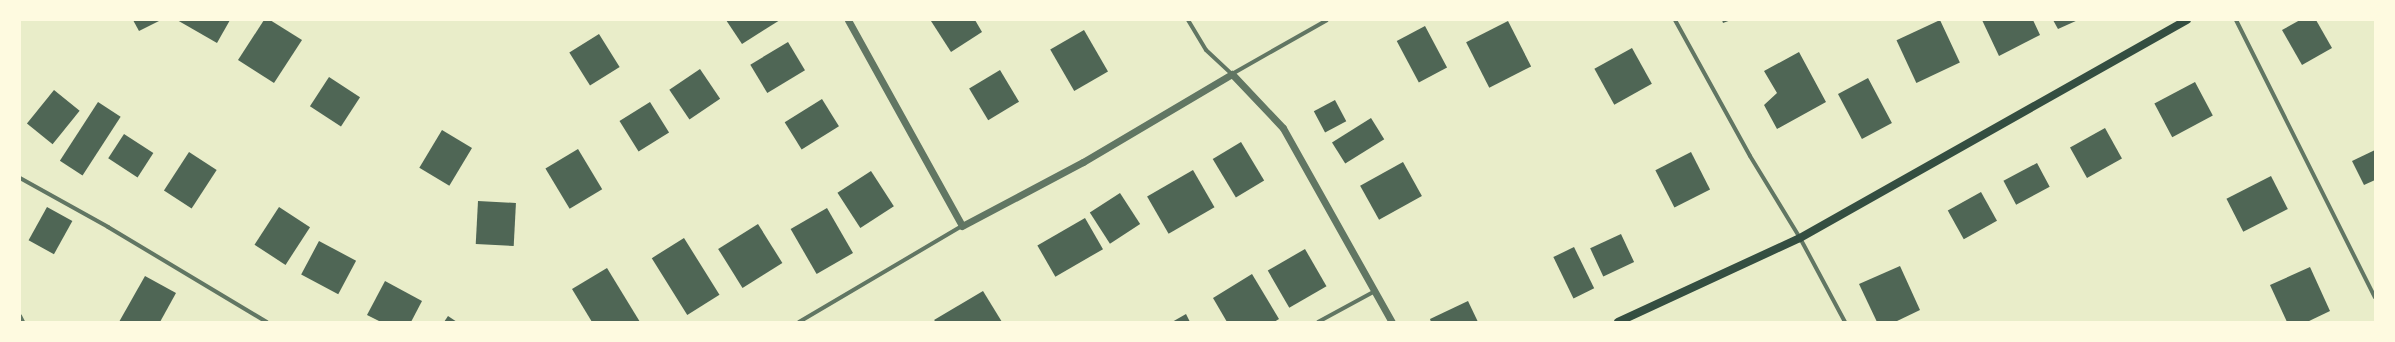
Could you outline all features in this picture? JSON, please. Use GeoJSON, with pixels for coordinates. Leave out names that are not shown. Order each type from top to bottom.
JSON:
{"type":"FeatureCollection","features":[{"type":"Feature","properties":{"kind":"main road"},"geometry":{"type":"LineString","coordinates":[[1618,322],[1800,238],[2187,20]]}},
{"type":"Feature","properties":{"kind":"street"},"geometry":{"type":"LineString","coordinates":[[848,20],[962,226]]}},
{"type":"Feature","properties":{"kind":"street"},"geometry":{"type":"LineString","coordinates":[[1188,20],[1206,50],[1232,74],[1284,128],[1392,322]]}},
{"type":"Feature","properties":{"kind":"street"},"geometry":{"type":"LineString","coordinates":[[799,322],[962,226],[1083,162],[1327,20]]}},
{"type":"Feature","properties":{"kind":"street"},"geometry":{"type":"LineString","coordinates":[[1675,20],[1750,156],[1800,238],[1845,322]]}},
{"type":"Feature","properties":{"kind":"street"},"geometry":{"type":"LineString","coordinates":[[2236,20],[2375,297]]}},
{"type":"Feature","properties":{"kind":"street"},"geometry":{"type":"LineString","coordinates":[[20,178],[267,322]]}},
{"type":"Feature","properties":{"kind":"street"},"geometry":{"type":"LineString","coordinates":[[1318,322],[1375,291]]}},
{"type":"Feature","properties":{"kind":"street"},"geometry":{"type":"LineString","coordinates":[[20,316],[23,322]]}},
{"type":"Feature","properties":{"kind":"building"},"geometry":{"type":"Polygon","coordinates":[[[133,20],[161,20],[139,31],[133,20]]]}},
{"type":"Feature","properties":{"kind":"building"},"geometry":{"type":"Polygon","coordinates":[[[177,20],[230,20],[217,43],[177,20]]]}},
{"type":"Feature","properties":{"kind":"building"},"geometry":{"type":"Polygon","coordinates":[[[264,20],[270,20],[302,40],[274,83],[238,60],[264,20]]]}},
{"type":"Feature","properties":{"kind":"building"},"geometry":{"type":"Polygon","coordinates":[[[726,20],[780,20],[742,44],[726,20]]]}},
{"type":"Feature","properties":{"kind":"building"},"geometry":{"type":"Polygon","coordinates":[[[975,20],[982,32],[951,52],[931,21],[975,20]]]}},
{"type":"Feature","properties":{"kind":"building"},"geometry":{"type":"Polygon","coordinates":[[[1722,20],[1731,20],[1723,23],[1722,20]]]}},
{"type":"Feature","properties":{"kind":"building"},"geometry":{"type":"Polygon","coordinates":[[[1940,20],[1960,63],[1916,83],[1896,40],[1940,20]]]}},
{"type":"Feature","properties":{"kind":"building"},"geometry":{"type":"Polygon","coordinates":[[[1982,20],[2033,20],[2040,35],[1999,56],[1982,20]]]}},
{"type":"Feature","properties":{"kind":"building"},"geometry":{"type":"Polygon","coordinates":[[[2053,20],[2078,20],[2058,29],[2053,20]]]}},
{"type":"Feature","properties":{"kind":"building"},"geometry":{"type":"Polygon","coordinates":[[[2300,20],[2316,20],[2332,48],[2302,65],[2282,30],[2300,20]]]}},
{"type":"Feature","properties":{"kind":"building"},"geometry":{"type":"Polygon","coordinates":[[[1508,21],[1531,66],[1489,88],[1466,42],[1508,21]]]}},
{"type":"Feature","properties":{"kind":"building"},"geometry":{"type":"Polygon","coordinates":[[[1425,26],[1447,67],[1419,83],[1397,41],[1425,26]]]}},
{"type":"Feature","properties":{"kind":"building"},"geometry":{"type":"Polygon","coordinates":[[[1084,30],[1108,72],[1074,91],[1050,50],[1084,30]]]}},
{"type":"Feature","properties":{"kind":"building"},"geometry":{"type":"Polygon","coordinates":[[[599,34],[620,67],[590,86],[569,53],[599,34]]]}},
{"type":"Feature","properties":{"kind":"building"},"geometry":{"type":"Polygon","coordinates":[[[788,42],[805,70],[767,93],[750,65],[788,42]]]}},
{"type":"Feature","properties":{"kind":"building"},"geometry":{"type":"Polygon","coordinates":[[[1632,48],[1652,84],[1614,105],[1594,69],[1632,48]]]}},
{"type":"Feature","properties":{"kind":"building"},"geometry":{"type":"Polygon","coordinates":[[[1799,52],[1826,102],[1777,129],[1764,105],[1777,93],[1764,71],[1799,52]]]}},
{"type":"Feature","properties":{"kind":"building"},"geometry":{"type":"Polygon","coordinates":[[[700,69],[720,99],[689,120],[669,90],[700,69]]]}},
{"type":"Feature","properties":{"kind":"building"},"geometry":{"type":"Polygon","coordinates":[[[1000,70],[1019,102],[988,120],[969,89],[1000,70]]]}},
{"type":"Feature","properties":{"kind":"building"},"geometry":{"type":"Polygon","coordinates":[[[329,77],[360,97],[341,127],[310,106],[329,77]]]}},
{"type":"Feature","properties":{"kind":"building"},"geometry":{"type":"Polygon","coordinates":[[[1868,78],[1892,123],[1862,139],[1838,94],[1868,78]]]}},
{"type":"Feature","properties":{"kind":"building"},"geometry":{"type":"Polygon","coordinates":[[[2195,82],[2213,116],[2172,137],[2154,104],[2195,82]]]}},
{"type":"Feature","properties":{"kind":"building"},"geometry":{"type":"Polygon","coordinates":[[[54,90],[80,111],[53,144],[27,123],[54,90]]]}},
{"type":"Feature","properties":{"kind":"building"},"geometry":{"type":"Polygon","coordinates":[[[822,99],[839,126],[802,149],[785,122],[822,99]]]}},
{"type":"Feature","properties":{"kind":"building"},"geometry":{"type":"Polygon","coordinates":[[[1335,100],[1346,121],[1325,132],[1314,111],[1335,100]]]}},
{"type":"Feature","properties":{"kind":"building"},"geometry":{"type":"Polygon","coordinates":[[[98,102],[121,117],[83,175],[60,161],[98,102]]]}},
{"type":"Feature","properties":{"kind":"building"},"geometry":{"type":"Polygon","coordinates":[[[650,102],[669,133],[639,152],[619,121],[650,102]]]}},
{"type":"Feature","properties":{"kind":"building"},"geometry":{"type":"Polygon","coordinates":[[[1371,118],[1384,139],[1345,164],[1332,142],[1371,118]]]}},
{"type":"Feature","properties":{"kind":"building"},"geometry":{"type":"Polygon","coordinates":[[[2105,128],[2122,159],[2087,178],[2070,147],[2105,128]]]}},
{"type":"Feature","properties":{"kind":"building"},"geometry":{"type":"Polygon","coordinates":[[[442,130],[472,148],[449,186],[419,168],[442,130]]]}},
{"type":"Feature","properties":{"kind":"building"},"geometry":{"type":"Polygon","coordinates":[[[124,134],[153,153],[138,177],[108,158],[124,134]]]}},
{"type":"Feature","properties":{"kind":"building"},"geometry":{"type":"Polygon","coordinates":[[[1241,142],[1264,181],[1236,198],[1213,159],[1241,142]]]}},
{"type":"Feature","properties":{"kind":"building"},"geometry":{"type":"Polygon","coordinates":[[[578,149],[602,189],[570,209],[545,169],[578,149]]]}},
{"type":"Feature","properties":{"kind":"building"},"geometry":{"type":"Polygon","coordinates":[[[2375,150],[2375,180],[2364,185],[2352,161],[2375,150]]]}},
{"type":"Feature","properties":{"kind":"building"},"geometry":{"type":"Polygon","coordinates":[[[189,152],[217,170],[192,209],[164,191],[189,152]]]}},
{"type":"Feature","properties":{"kind":"building"},"geometry":{"type":"Polygon","coordinates":[[[1691,152],[1710,189],[1674,208],[1655,170],[1691,152]]]}},
{"type":"Feature","properties":{"kind":"building"},"geometry":{"type":"Polygon","coordinates":[[[1403,162],[1422,196],[1379,220],[1360,186],[1403,162]]]}},
{"type":"Feature","properties":{"kind":"building"},"geometry":{"type":"Polygon","coordinates":[[[2037,163],[2050,187],[2016,205],[2003,181],[2037,163]]]}},
{"type":"Feature","properties":{"kind":"building"},"geometry":{"type":"Polygon","coordinates":[[[1193,170],[1214,207],[1169,234],[1147,196],[1193,170]]]}},
{"type":"Feature","properties":{"kind":"building"},"geometry":{"type":"Polygon","coordinates":[[[871,171],[894,206],[860,228],[837,193],[871,171]]]}},
{"type":"Feature","properties":{"kind":"building"},"geometry":{"type":"Polygon","coordinates":[[[2271,176],[2288,209],[2243,232],[2226,199],[2271,176]]]}},
{"type":"Feature","properties":{"kind":"building"},"geometry":{"type":"Polygon","coordinates":[[[1981,192],[1997,221],[1964,239],[1948,210],[1981,192]]]}},
{"type":"Feature","properties":{"kind":"building"},"geometry":{"type":"Polygon","coordinates":[[[1120,193],[1140,224],[1110,244],[1090,213],[1120,193]]]}},
{"type":"Feature","properties":{"kind":"building"},"geometry":{"type":"Polygon","coordinates":[[[478,201],[516,203],[514,246],[476,244],[478,201]]]}},
{"type":"Feature","properties":{"kind":"building"},"geometry":{"type":"Polygon","coordinates":[[[47,207],[72,221],[54,254],[29,240],[47,207]]]}},
{"type":"Feature","properties":{"kind":"building"},"geometry":{"type":"Polygon","coordinates":[[[279,207],[310,227],[286,265],[254,245],[279,207]]]}},
{"type":"Feature","properties":{"kind":"building"},"geometry":{"type":"Polygon","coordinates":[[[827,208],[853,253],[817,274],[791,229],[827,208]]]}},
{"type":"Feature","properties":{"kind":"building"},"geometry":{"type":"Polygon","coordinates":[[[1085,218],[1103,249],[1055,277],[1037,246],[1085,218]]]}},
{"type":"Feature","properties":{"kind":"building"},"geometry":{"type":"Polygon","coordinates":[[[758,224],[782,263],[743,288],[718,249],[758,224]]]}},
{"type":"Feature","properties":{"kind":"building"},"geometry":{"type":"Polygon","coordinates":[[[1621,234],[1634,262],[1603,276],[1590,248],[1621,234]]]}},
{"type":"Feature","properties":{"kind":"building"},"geometry":{"type":"Polygon","coordinates":[[[684,238],[720,295],[687,315],[652,258],[684,238]]]}},
{"type":"Feature","properties":{"kind":"building"},"geometry":{"type":"Polygon","coordinates":[[[319,241],[356,261],[338,294],[301,275],[319,241]]]}},
{"type":"Feature","properties":{"kind":"building"},"geometry":{"type":"Polygon","coordinates":[[[1574,247],[1594,288],[1573,298],[1553,257],[1574,247]]]}},
{"type":"Feature","properties":{"kind":"building"},"geometry":{"type":"Polygon","coordinates":[[[1305,249],[1326,286],[1289,308],[1268,270],[1305,249]]]}},
{"type":"Feature","properties":{"kind":"building"},"geometry":{"type":"Polygon","coordinates":[[[1900,266],[1920,310],[1895,322],[1877,322],[1859,284],[1900,266]]]}},
{"type":"Feature","properties":{"kind":"building"},"geometry":{"type":"Polygon","coordinates":[[[2310,267],[2330,311],[2307,322],[2287,322],[2270,285],[2310,267]]]}},
{"type":"Feature","properties":{"kind":"building"},"geometry":{"type":"Polygon","coordinates":[[[607,268],[640,322],[592,322],[572,289],[607,268]]]}},
{"type":"Feature","properties":{"kind":"building"},"geometry":{"type":"Polygon","coordinates":[[[1252,274],[1279,319],[1274,322],[1227,322],[1213,298],[1252,274]]]}},
{"type":"Feature","properties":{"kind":"building"},"geometry":{"type":"Polygon","coordinates":[[[145,276],[176,293],[160,322],[119,322],[145,276]]]}},
{"type":"Feature","properties":{"kind":"building"},"geometry":{"type":"Polygon","coordinates":[[[385,281],[422,301],[411,322],[381,322],[367,315],[385,281]]]}},
{"type":"Feature","properties":{"kind":"building"},"geometry":{"type":"Polygon","coordinates":[[[983,291],[1002,322],[936,322],[934,320],[983,291]]]}},
{"type":"Feature","properties":{"kind":"building"},"geometry":{"type":"Polygon","coordinates":[[[1468,301],[1478,322],[1431,322],[1430,319],[1468,301]]]}},
{"type":"Feature","properties":{"kind":"building"},"geometry":{"type":"Polygon","coordinates":[[[1186,314],[1190,322],[1172,322],[1186,314]]]}},
{"type":"Feature","properties":{"kind":"building"},"geometry":{"type":"Polygon","coordinates":[[[448,316],[457,322],[444,322],[448,316]]]}}]}
